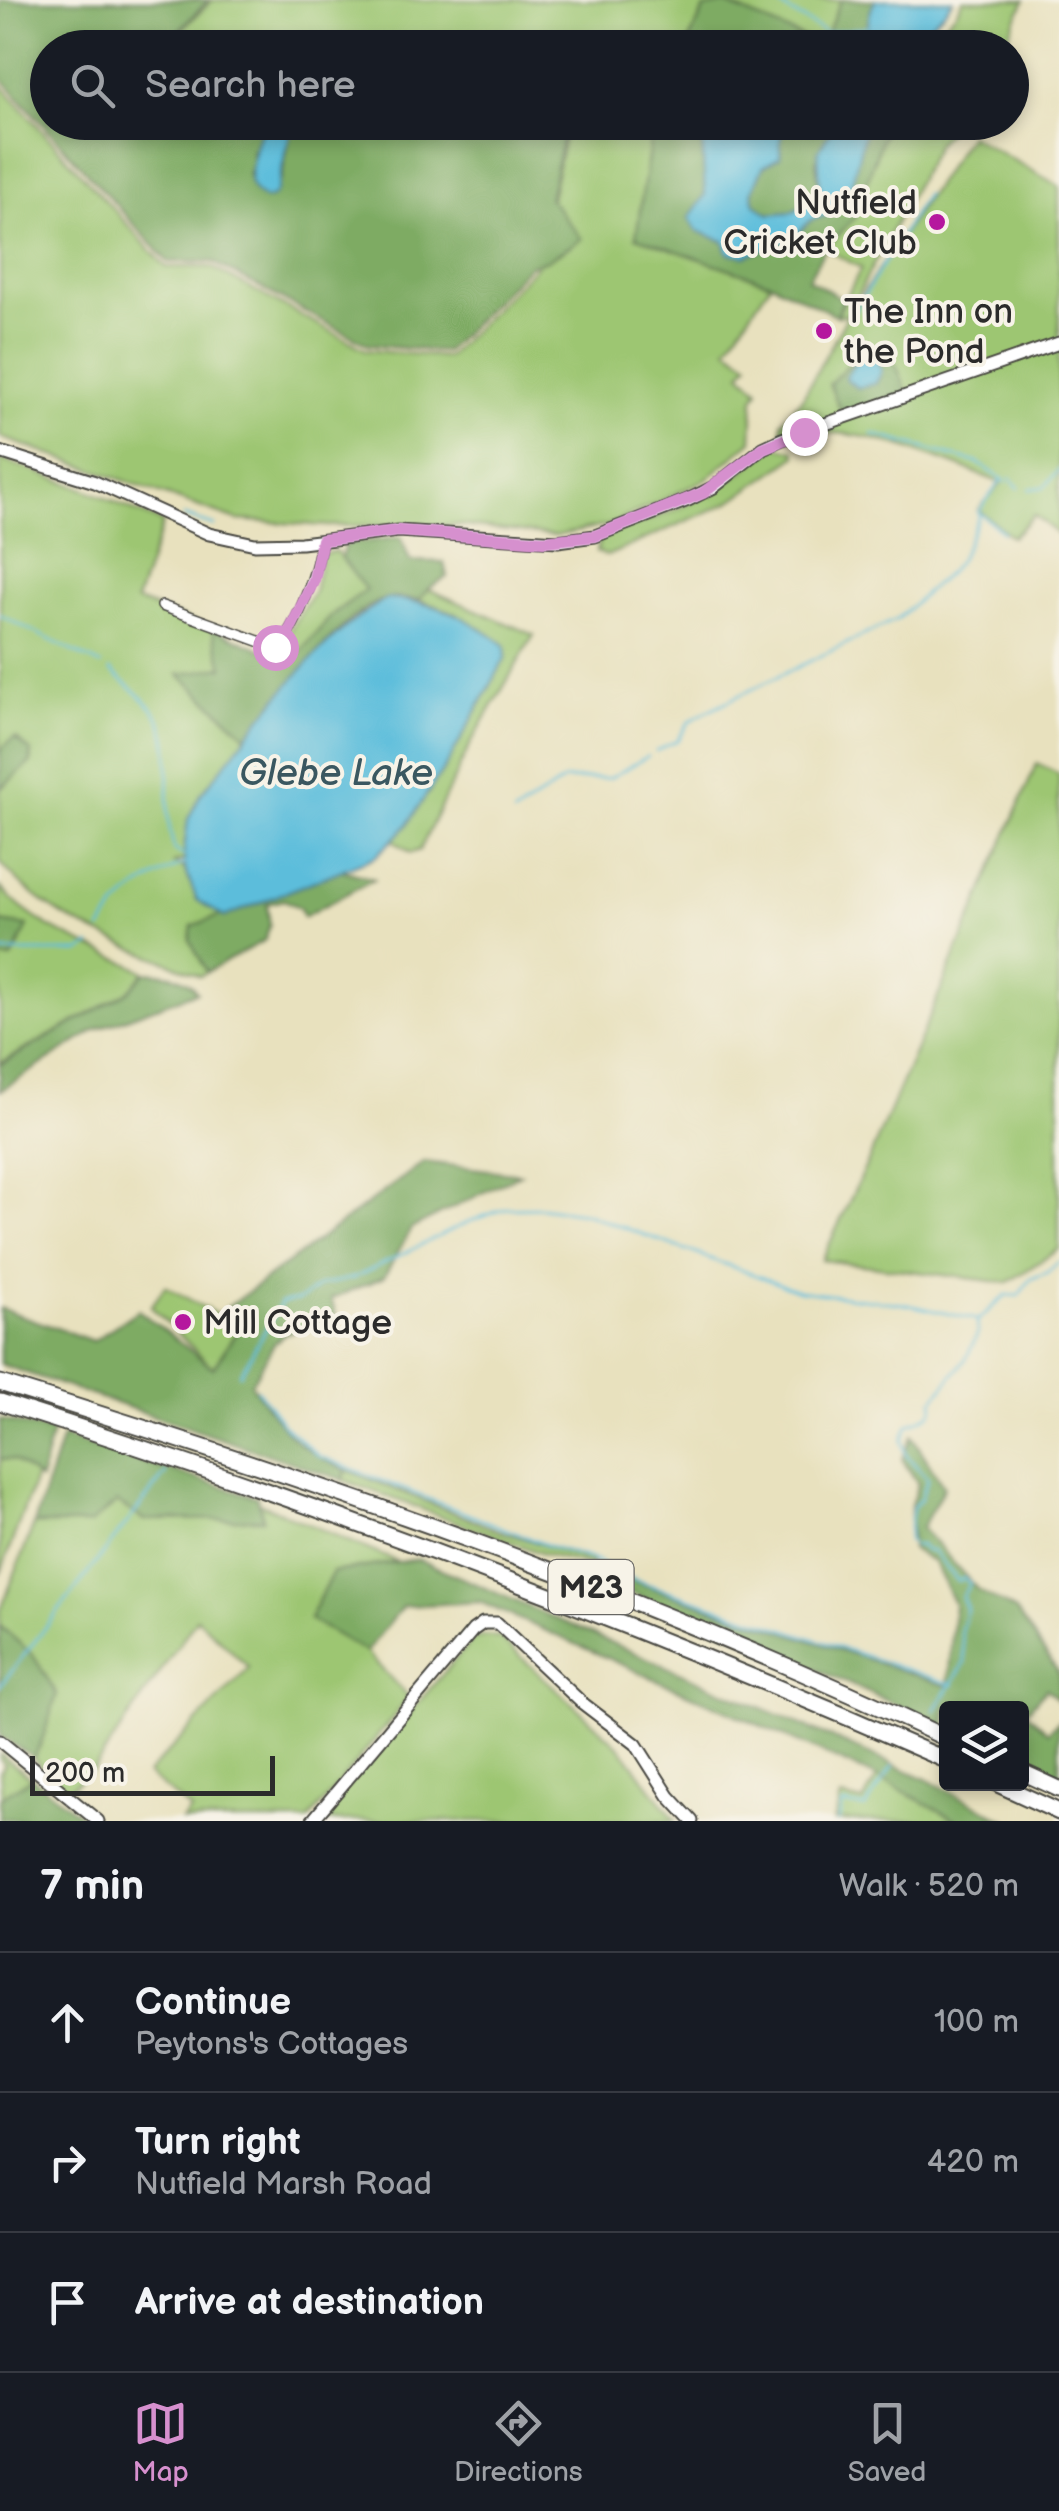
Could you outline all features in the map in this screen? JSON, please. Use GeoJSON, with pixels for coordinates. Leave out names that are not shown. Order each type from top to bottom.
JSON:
{"type":"FeatureCollection","features":[{"type":"Feature","properties":{"kind":"highway","name":"M23"},"geometry":{"type":"LineString","coordinates":[[0,1383],[252,1462],[458,1535],[825,1682],[939,1735]]}},
{"type":"Feature","properties":{"kind":"highway","name":"M23"},"geometry":{"type":"LineString","coordinates":[[0,1402],[244,1482],[497,1574],[939,1757]]}},
{"type":"Feature","properties":{"kind":"highway"},"geometry":{"type":"LineString","coordinates":[[1029,1775],[1059,1789]]}},
{"type":"Feature","properties":{"kind":"highway"},"geometry":{"type":"LineString","coordinates":[[1013,1791],[1059,1812]]}},
{"type":"Feature","properties":{"kind":"street"},"geometry":{"type":"LineString","coordinates":[[0,452],[95,482],[209,534],[255,544],[408,531],[544,541],[595,536],[703,493],[763,448],[782,439],[1059,343]]}},
{"type":"Feature","properties":{"kind":"street"},"geometry":{"type":"LineString","coordinates":[[162,606],[275,647],[286,638],[314,580],[322,540]]}},
{"type":"Feature","properties":{"kind":"street"},"geometry":{"type":"LineString","coordinates":[[312,1821],[421,1690],[483,1624],[497,1623],[582,1702],[636,1744],[668,1796],[692,1821]]}},
{"type":"Feature","properties":{"kind":"street"},"geometry":{"type":"LineString","coordinates":[[0,1741],[98,1821]]}},
{"type":"Feature","properties":{"kind":"green space"},"geometry":{"type":"Polygon","coordinates":[[[0,0],[209,0],[179,30],[30,30],[30,110],[0,77],[0,0]]]}},
{"type":"Feature","properties":{"kind":"green space"},"geometry":{"type":"Polygon","coordinates":[[[213,0],[842,0],[831,30],[785,30],[726,4],[704,9],[694,30],[181,30],[213,0]]]}},
{"type":"Feature","properties":{"kind":"green space"},"geometry":{"type":"Polygon","coordinates":[[[841,0],[875,0],[870,30],[828,30],[841,0]]]}},
{"type":"Feature","properties":{"kind":"green space"},"geometry":{"type":"Polygon","coordinates":[[[963,0],[1025,0],[1011,30],[939,30],[963,0]]]}},
{"type":"Feature","properties":{"kind":"green space"},"geometry":{"type":"Polygon","coordinates":[[[726,4],[785,30],[694,30],[704,9],[726,4]]]}},
{"type":"Feature","properties":{"kind":"green space"},"geometry":{"type":"Polygon","coordinates":[[[0,84],[30,117],[30,140],[51,140],[166,267],[211,267],[366,350],[447,357],[537,265],[563,140],[651,140],[637,237],[771,283],[727,348],[749,363],[741,373],[759,390],[754,398],[752,441],[705,480],[610,525],[555,536],[458,525],[327,526],[237,520],[0,437],[0,84]]]}},
{"type":"Feature","properties":{"kind":"green space"},"geometry":{"type":"Polygon","coordinates":[[[57,140],[272,140],[252,150],[248,175],[281,180],[289,140],[562,140],[549,198],[582,239],[547,260],[530,265],[445,352],[368,345],[212,262],[168,262],[57,140]]]}},
{"type":"Feature","properties":{"kind":"green space"},"geometry":{"type":"Polygon","coordinates":[[[650,140],[705,140],[705,192],[697,231],[724,241],[792,238],[811,220],[837,212],[847,199],[862,140],[881,140],[855,217],[825,249],[808,279],[843,299],[837,316],[771,283],[636,237],[650,140]]]}},
{"type":"Feature","properties":{"kind":"green space"},"geometry":{"type":"Polygon","coordinates":[[[781,140],[826,140],[816,161],[820,191],[814,202],[791,212],[769,214],[755,204],[752,192],[763,167],[780,157],[781,140]]]}},
{"type":"Feature","properties":{"kind":"green space"},"geometry":{"type":"Polygon","coordinates":[[[881,140],[940,140],[847,315],[837,316],[861,268],[825,249],[855,217],[881,140]]]}},
{"type":"Feature","properties":{"kind":"green space"},"geometry":{"type":"Polygon","coordinates":[[[966,140],[978,140],[1059,186],[1059,535],[1034,515],[1012,537],[978,510],[1001,483],[920,452],[836,433],[782,439],[782,422],[803,397],[845,320],[966,140]]]}},
{"type":"Feature","properties":{"kind":"green space"},"geometry":{"type":"Polygon","coordinates":[[[867,346],[884,350],[897,367],[907,393],[848,411],[840,409],[829,384],[867,346]]]}},
{"type":"Feature","properties":{"kind":"green space"},"geometry":{"type":"Polygon","coordinates":[[[775,446],[795,451],[796,456],[730,502],[607,556],[597,552],[600,536],[693,501],[775,446]]]}},
{"type":"Feature","properties":{"kind":"green space"},"geometry":{"type":"Polygon","coordinates":[[[0,459],[163,523],[136,601],[212,628],[223,667],[180,675],[248,737],[203,793],[189,824],[185,860],[174,863],[185,869],[197,900],[224,917],[192,926],[190,940],[207,972],[200,976],[68,918],[44,903],[0,862],[0,789],[31,762],[32,756],[17,738],[0,750],[0,459]]]}},
{"type":"Feature","properties":{"kind":"green space"},"geometry":{"type":"Polygon","coordinates":[[[401,537],[410,561],[444,562],[447,577],[419,600],[387,599],[351,619],[312,658],[248,737],[179,674],[223,667],[212,628],[291,662],[334,613],[366,590],[341,558],[345,544],[401,537]]]}},
{"type":"Feature","properties":{"kind":"green space"},"geometry":{"type":"Polygon","coordinates":[[[336,551],[367,590],[334,613],[291,662],[275,654],[314,591],[322,554],[336,551]]]}},
{"type":"Feature","properties":{"kind":"green space"},"geometry":{"type":"Polygon","coordinates":[[[428,589],[534,635],[472,741],[420,850],[411,853],[393,840],[440,775],[506,657],[455,613],[419,600],[428,589]]]}},
{"type":"Feature","properties":{"kind":"green space"},"geometry":{"type":"Polygon","coordinates":[[[14,738],[31,751],[31,762],[0,789],[0,750],[14,738]]]}},
{"type":"Feature","properties":{"kind":"green space"},"geometry":{"type":"Polygon","coordinates":[[[1037,763],[1059,774],[1059,1249],[1007,1283],[822,1260],[870,1157],[1037,763]]]}},
{"type":"Feature","properties":{"kind":"green space"},"geometry":{"type":"Polygon","coordinates":[[[342,870],[374,879],[303,917],[300,908],[284,900],[267,904],[270,925],[265,940],[207,972],[190,940],[192,926],[342,870]]]}},
{"type":"Feature","properties":{"kind":"green space"},"geometry":{"type":"Polygon","coordinates":[[[0,887],[49,926],[145,972],[128,992],[0,1063],[0,958],[12,959],[27,927],[0,922],[0,887]]]}},
{"type":"Feature","properties":{"kind":"green space"},"geometry":{"type":"Polygon","coordinates":[[[0,922],[28,926],[12,959],[0,958],[0,922]]]}},
{"type":"Feature","properties":{"kind":"green space"},"geometry":{"type":"Polygon","coordinates":[[[145,972],[181,978],[197,992],[97,1029],[0,1091],[0,1065],[128,992],[145,972]]]}},
{"type":"Feature","properties":{"kind":"green space"},"geometry":{"type":"Polygon","coordinates":[[[424,1162],[520,1174],[411,1229],[384,1277],[331,1299],[336,1315],[333,1317],[311,1328],[285,1333],[274,1344],[251,1384],[292,1436],[315,1454],[347,1470],[343,1480],[0,1364],[0,1308],[93,1341],[138,1310],[213,1368],[239,1328],[217,1315],[424,1162]]]}},
{"type":"Feature","properties":{"kind":"green space"},"geometry":{"type":"Polygon","coordinates":[[[165,1286],[239,1327],[213,1368],[151,1307],[165,1286]]]}},
{"type":"Feature","properties":{"kind":"green space"},"geometry":{"type":"Polygon","coordinates":[[[0,1419],[52,1432],[40,1480],[14,1460],[0,1459],[0,1419]]]}},
{"type":"Feature","properties":{"kind":"green space"},"geometry":{"type":"Polygon","coordinates":[[[912,1436],[944,1487],[922,1528],[978,1590],[1016,1611],[1059,1673],[1059,1700],[1046,1689],[1029,1709],[1029,1701],[939,1701],[939,1724],[772,1650],[610,1585],[593,1566],[948,1686],[954,1604],[934,1562],[911,1549],[911,1505],[918,1484],[902,1459],[912,1436]]]}},
{"type":"Feature","properties":{"kind":"green space"},"geometry":{"type":"Polygon","coordinates":[[[62,1437],[257,1497],[263,1519],[144,1520],[117,1502],[90,1524],[34,1524],[62,1437]]]}},
{"type":"Feature","properties":{"kind":"green space"},"geometry":{"type":"Polygon","coordinates":[[[0,1459],[14,1460],[36,1476],[0,1575],[0,1459]]]}},
{"type":"Feature","properties":{"kind":"green space"},"geometry":{"type":"Polygon","coordinates":[[[347,1470],[497,1530],[590,1560],[593,1566],[543,1554],[343,1480],[347,1470]]]}},
{"type":"Feature","properties":{"kind":"green space"},"geometry":{"type":"Polygon","coordinates":[[[117,1502],[263,1518],[259,1503],[398,1562],[333,1572],[309,1618],[366,1652],[409,1698],[308,1821],[182,1821],[191,1810],[147,1774],[249,1668],[197,1618],[93,1770],[64,1792],[33,1757],[41,1744],[33,1655],[0,1626],[0,1612],[34,1524],[90,1524],[117,1502]]]}},
{"type":"Feature","properties":{"kind":"green space"},"geometry":{"type":"Polygon","coordinates":[[[418,1559],[924,1778],[939,1786],[939,1791],[949,1791],[1008,1821],[959,1821],[877,1777],[480,1602],[403,1606],[366,1652],[309,1619],[333,1572],[418,1559]]]}},
{"type":"Feature","properties":{"kind":"green space"},"geometry":{"type":"Polygon","coordinates":[[[0,1626],[33,1655],[57,1694],[33,1757],[0,1736],[0,1626]]]}},
{"type":"Feature","properties":{"kind":"green space"},"geometry":{"type":"Polygon","coordinates":[[[500,1638],[620,1747],[676,1821],[320,1821],[327,1808],[473,1639],[500,1638]]]}},
{"type":"Feature","properties":{"kind":"green space"},"geometry":{"type":"Polygon","coordinates":[[[1029,1715],[1048,1732],[1059,1721],[1059,1779],[1029,1764],[1029,1715]]]}},
{"type":"Feature","properties":{"kind":"green space"},"geometry":{"type":"Polygon","coordinates":[[[0,1754],[32,1778],[2,1799],[0,1772],[5,1764],[0,1754]]]}},
{"type":"Feature","properties":{"kind":"green space"},"geometry":{"type":"Polygon","coordinates":[[[877,1777],[959,1821],[834,1821],[841,1797],[863,1802],[877,1777]]]}},
{"type":"Feature","properties":{"kind":"green space"},"geometry":{"type":"Polygon","coordinates":[[[32,1778],[88,1821],[0,1819],[0,1798],[32,1778]]]}},
{"type":"Feature","properties":{"kind":"water"},"geometry":{"type":"Polygon","coordinates":[[[875,0],[953,0],[924,30],[868,30],[875,0]]]}},
{"type":"Feature","properties":{"kind":"water"},"geometry":{"type":"Polygon","coordinates":[[[257,140],[289,140],[273,197],[265,199],[259,195],[252,188],[250,176],[257,140]]]}},
{"type":"Feature","properties":{"kind":"water"},"geometry":{"type":"Polygon","coordinates":[[[702,140],[781,140],[780,157],[763,167],[752,192],[755,204],[769,214],[791,212],[814,202],[820,191],[818,151],[825,140],[863,140],[848,199],[837,212],[811,220],[793,238],[745,256],[728,253],[724,241],[697,231],[689,218],[705,195],[702,140]]]}},
{"type":"Feature","properties":{"kind":"water"},"geometry":{"type":"Polygon","coordinates":[[[867,357],[877,360],[882,371],[876,383],[857,388],[845,378],[856,361],[867,357]]]}},
{"type":"Feature","properties":{"kind":"water","name":"Glebe Lake"},"geometry":{"type":"Polygon","coordinates":[[[387,599],[421,603],[463,618],[505,645],[506,657],[450,759],[405,828],[375,857],[224,917],[197,900],[185,869],[188,819],[201,794],[310,661],[360,616],[387,599]]]}},
{"type":"Feature","properties":{"kind":"waterway"},"geometry":{"type":"LineString","coordinates":[[770,0],[821,30]]}},
{"type":"Feature","properties":{"kind":"waterway"},"geometry":{"type":"LineString","coordinates":[[847,30],[868,27]]}},
{"type":"Feature","properties":{"kind":"waterway"},"geometry":{"type":"LineString","coordinates":[[854,312],[926,194]]}},
{"type":"Feature","properties":{"kind":"waterway"},"geometry":{"type":"LineString","coordinates":[[873,434],[978,463],[1007,482]]}},
{"type":"Feature","properties":{"kind":"waterway"},"geometry":{"type":"LineString","coordinates":[[1029,489],[1044,487],[1059,470]]}},
{"type":"Feature","properties":{"kind":"waterway"},"geometry":{"type":"LineString","coordinates":[[1010,478],[1019,488]]}},
{"type":"Feature","properties":{"kind":"waterway"},"geometry":{"type":"LineString","coordinates":[[656,751],[678,740],[689,722],[705,712],[897,619],[960,559],[978,512],[1002,479]]}},
{"type":"Feature","properties":{"kind":"waterway"},"geometry":{"type":"LineString","coordinates":[[981,514],[1003,532]]}},
{"type":"Feature","properties":{"kind":"waterway"},"geometry":{"type":"LineString","coordinates":[[184,516],[214,526]]}},
{"type":"Feature","properties":{"kind":"waterway"},"geometry":{"type":"LineString","coordinates":[[0,615],[101,665]]}},
{"type":"Feature","properties":{"kind":"waterway"},"geometry":{"type":"LineString","coordinates":[[110,670],[147,703],[163,727],[171,835],[175,850],[185,856]]}},
{"type":"Feature","properties":{"kind":"waterway"},"geometry":{"type":"LineString","coordinates":[[514,814],[564,780],[610,778],[648,756]]}},
{"type":"Feature","properties":{"kind":"waterway"},"geometry":{"type":"LineString","coordinates":[[101,930],[127,896],[187,862]]}},
{"type":"Feature","properties":{"kind":"waterway"},"geometry":{"type":"LineString","coordinates":[[0,952],[80,952],[91,945]]}},
{"type":"Feature","properties":{"kind":"waterway"},"geometry":{"type":"LineString","coordinates":[[240,1374],[281,1303],[299,1300],[321,1285],[354,1278],[468,1222],[507,1208],[540,1207],[584,1213],[799,1291],[904,1304],[978,1320]]}},
{"type":"Feature","properties":{"kind":"waterway"},"geometry":{"type":"LineString","coordinates":[[935,1710],[965,1663],[961,1631],[967,1609],[962,1597],[970,1583],[964,1578],[958,1581],[933,1552],[913,1546],[908,1540],[913,1507],[928,1479],[906,1455],[902,1441],[908,1425],[929,1415],[933,1400],[966,1359],[978,1333],[977,1321],[1006,1295],[1018,1296],[1031,1279],[1059,1262]]}},
{"type":"Feature","properties":{"kind":"waterway"},"geometry":{"type":"LineString","coordinates":[[257,1389],[284,1425],[319,1456],[589,1558],[635,1580],[954,1685]]}},
{"type":"Feature","properties":{"kind":"waterway"},"geometry":{"type":"LineString","coordinates":[[0,1686],[166,1473]]}},
{"type":"Feature","properties":{"kind":"waterway"},"geometry":{"type":"LineString","coordinates":[[838,1821],[843,1804],[865,1808],[893,1766]]}},
{"type":"Feature","properties":{"kind":"place","name":"Nutfield Cricket Club"},"geometry":{"type":"Point","coordinates":[937,222]}},
{"type":"Feature","properties":{"kind":"place","name":"The Inn on the Pond"},"geometry":{"type":"Point","coordinates":[824,331]}},
{"type":"Feature","properties":{"kind":"place","name":"Mill Cottage"},"geometry":{"type":"Point","coordinates":[183,1322]}},
{"type":"Feature","properties":{"kind":"route"},"geometry":{"type":"LineString","coordinates":[[275,647],[286,638],[314,580],[322,540],[398,531],[544,541],[595,536],[703,493],[763,448],[804,432]]}}]}
